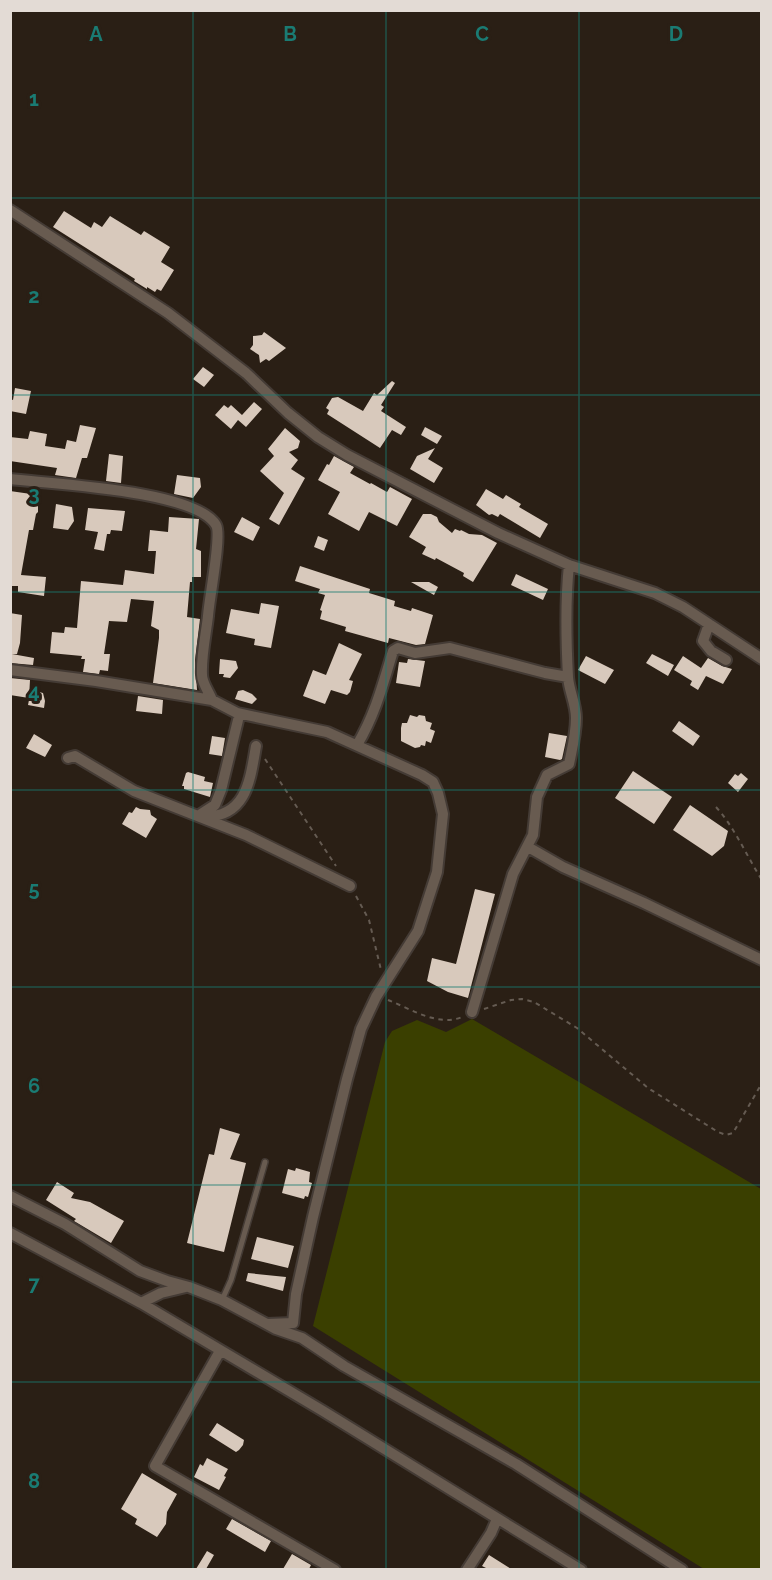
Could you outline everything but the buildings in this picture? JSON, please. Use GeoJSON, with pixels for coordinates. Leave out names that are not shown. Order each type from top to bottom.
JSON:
{"type":"FeatureCollection","features":[{"type":"Feature","properties":{"kind":"street"},"geometry":{"type":"LineString","coordinates":[[10,210],[168,314],[246,373],[288,413],[318,437],[347,455],[498,533],[569,565],[656,593],[762,659]]}},
{"type":"Feature","properties":{"kind":"street"},"geometry":{"type":"LineString","coordinates":[[10,479],[142,494],[200,511],[216,525],[219,536],[211,584],[202,676],[212,700]]}},
{"type":"Feature","properties":{"kind":"street"},"geometry":{"type":"LineString","coordinates":[[472,1012],[513,874],[533,835],[537,797],[547,775],[568,764],[574,737],[576,716],[568,676],[566,586],[569,565]]}},
{"type":"Feature","properties":{"kind":"street"},"geometry":{"type":"LineString","coordinates":[[709,624],[703,641],[711,651],[726,660]]}},
{"type":"Feature","properties":{"kind":"street"},"geometry":{"type":"LineString","coordinates":[[357,745],[369,726],[393,651],[398,648],[415,653],[450,648],[544,673],[568,676]]}},
{"type":"Feature","properties":{"kind":"street"},"geometry":{"type":"LineString","coordinates":[[10,670],[212,700],[237,713],[327,732],[433,782],[438,793],[443,814],[437,872],[418,931],[376,997],[361,1029],[301,1273],[293,1323],[267,1324]]}},
{"type":"Feature","properties":{"kind":"street"},"geometry":{"type":"LineString","coordinates":[[198,816],[215,805],[221,790],[238,720]]}},
{"type":"Feature","properties":{"kind":"street"},"geometry":{"type":"LineString","coordinates":[[198,816],[221,815],[230,812],[240,800],[249,784],[256,746]]}},
{"type":"Feature","properties":{"kind":"street"},"geometry":{"type":"LineString","coordinates":[[68,758],[75,756],[134,790],[246,835],[350,886]]}},
{"type":"Feature","properties":{"kind":"street"},"geometry":{"type":"LineString","coordinates":[[528,847],[563,867],[762,960]]}},
{"type":"Feature","properties":{"kind":"street"},"geometry":{"type":"LineString","coordinates":[[10,1196],[65,1224],[140,1271],[222,1300],[267,1324],[302,1338],[344,1366],[496,1452],[682,1569]]}},
{"type":"Feature","properties":{"kind":"street"},"geometry":{"type":"LineString","coordinates":[[10,1233],[141,1303],[323,1411],[496,1520],[581,1569]]}},
{"type":"Feature","properties":{"kind":"street"},"geometry":{"type":"LineString","coordinates":[[141,1303],[161,1293],[189,1287]]}},
{"type":"Feature","properties":{"kind":"street"},"geometry":{"type":"LineString","coordinates":[[220,1351],[155,1466],[335,1569]]}},
{"type":"Feature","properties":{"kind":"street"},"geometry":{"type":"LineString","coordinates":[[467,1569],[491,1533],[496,1520]]}},
{"type":"Feature","properties":{"kind":"lane"},"geometry":{"type":"LineString","coordinates":[[222,1300],[231,1280],[265,1162]]}},
{"type":"Feature","properties":{"kind":"path"},"geometry":{"type":"LineString","coordinates":[[256,746],[350,886],[369,920],[386,984]]}},
{"type":"Feature","properties":{"kind":"path"},"geometry":{"type":"LineString","coordinates":[[716,807],[729,821],[744,852],[762,880]]}},
{"type":"Feature","properties":{"kind":"path"},"geometry":{"type":"LineString","coordinates":[[376,997],[441,1021],[452,1021],[510,1000],[522,999],[534,1002],[577,1029],[648,1088],[726,1135],[733,1133],[762,1083]]}},
{"type":"Feature","properties":{"kind":"green space"},"geometry":{"type":"Polygon","coordinates":[[[472,1019],[761,1189],[761,1569],[704,1569],[313,1326],[385,1042],[392,1031],[417,1020],[446,1032],[472,1019]]]}}]}
